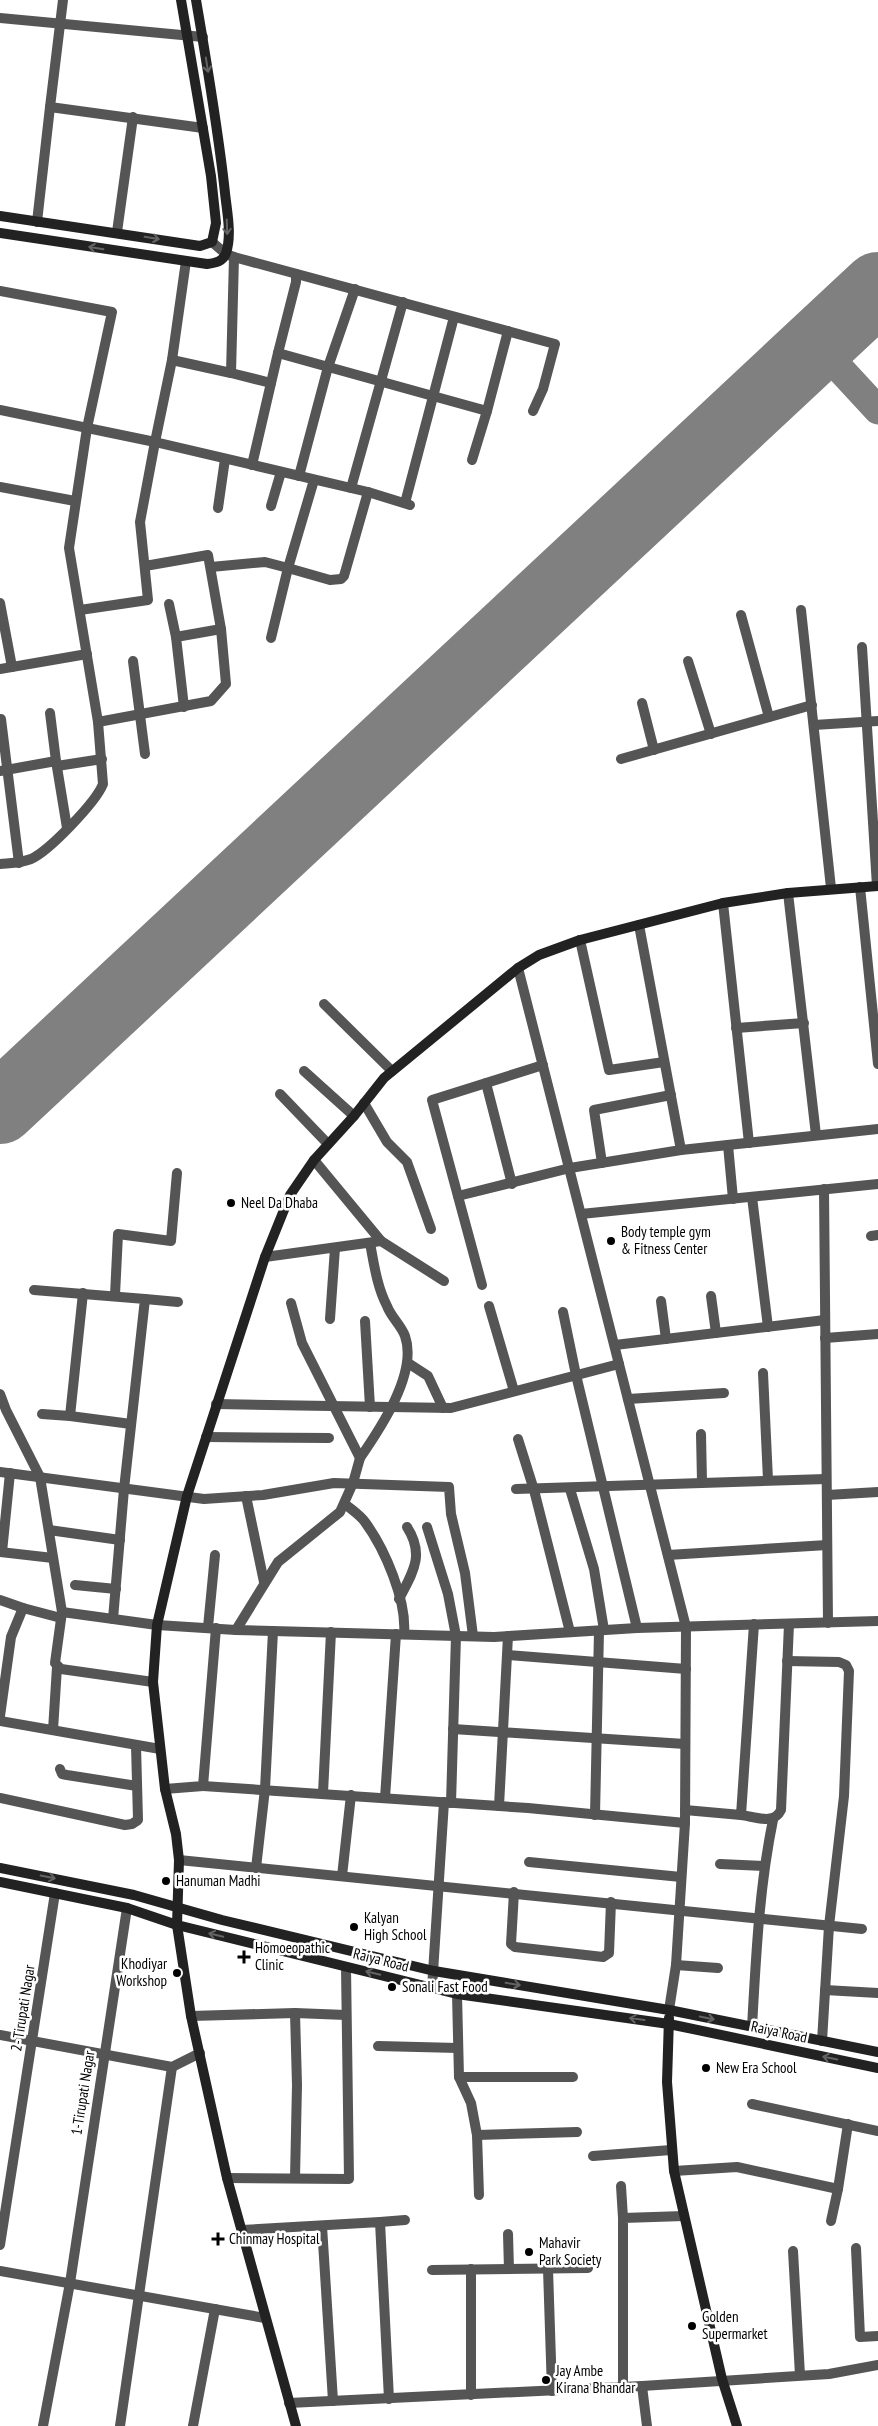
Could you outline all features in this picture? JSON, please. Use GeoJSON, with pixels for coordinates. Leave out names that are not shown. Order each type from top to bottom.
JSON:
{"type":"FeatureCollection","features":[{"type":"Feature","properties":{"kind":"street"},"geometry":{"type":"LineString","coordinates":[[37,222],[63,0]]}},
{"type":"Feature","properties":{"kind":"street"},"geometry":{"type":"LineString","coordinates":[[181,0],[189,37],[216,223],[212,242]]}},
{"type":"Feature","properties":{"kind":"street"},"geometry":{"type":"LineString","coordinates":[[196,0],[223,179],[228,226],[231,373]]}},
{"type":"Feature","properties":{"kind":"street"},"geometry":{"type":"LineString","coordinates":[[0,18],[202,38]]}},
{"type":"Feature","properties":{"kind":"street"},"geometry":{"type":"LineString","coordinates":[[50,107],[203,128]]}},
{"type":"Feature","properties":{"kind":"street"},"geometry":{"type":"LineString","coordinates":[[117,232],[133,117]]}},
{"type":"Feature","properties":{"kind":"street"},"geometry":{"type":"LineString","coordinates":[[0,216],[117,232],[200,246],[212,242]]}},
{"type":"Feature","properties":{"kind":"street"},"geometry":{"type":"LineString","coordinates":[[0,233],[207,264],[218,262],[230,255]]}},
{"type":"Feature","properties":{"kind":"street"},"geometry":{"type":"LineString","coordinates":[[212,242],[230,255],[555,344],[543,389],[533,411]]}},
{"type":"Feature","properties":{"kind":"street"},"geometry":{"type":"LineString","coordinates":[[80,610],[148,600],[140,522],[172,360],[186,261]]}},
{"type":"Feature","properties":{"kind":"street"},"geometry":{"type":"LineString","coordinates":[[252,465],[296,282],[296,274]]}},
{"type":"Feature","properties":{"kind":"street"},"geometry":{"type":"LineString","coordinates":[[298,476],[328,367],[354,289]]}},
{"type":"Feature","properties":{"kind":"street"},"geometry":{"type":"LineString","coordinates":[[0,290],[112,312],[75,501],[69,558],[88,654],[98,722],[103,784],[99,793],[67,828],[38,854],[19,863],[0,864]]}},
{"type":"Feature","properties":{"kind":"street"},"geometry":{"type":"LineString","coordinates":[[351,488],[403,302]]}},
{"type":"Feature","properties":{"kind":"street"},"geometry":{"type":"LineString","coordinates":[[0,410],[155,442],[368,492],[408,504],[454,317]]}},
{"type":"Feature","properties":{"kind":"street"},"geometry":{"type":"LineString","coordinates":[[472,460],[508,331]]}},
{"type":"Feature","properties":{"kind":"street"},"geometry":{"type":"LineString","coordinates":[[278,353],[487,411]]}},
{"type":"Feature","properties":{"kind":"street"},"geometry":{"type":"LineString","coordinates":[[172,360],[271,383]]}},
{"type":"Feature","properties":{"kind":"street"},"geometry":{"type":"LineString","coordinates":[[218,508],[225,459]]}},
{"type":"Feature","properties":{"kind":"street"},"geometry":{"type":"LineString","coordinates":[[271,506],[281,472]]}},
{"type":"Feature","properties":{"kind":"street"},"geometry":{"type":"LineString","coordinates":[[271,638],[288,568],[314,480]]}},
{"type":"Feature","properties":{"kind":"street"},"geometry":{"type":"LineString","coordinates":[[0,487],[75,501]]}},
{"type":"Feature","properties":{"kind":"street"},"geometry":{"type":"LineString","coordinates":[[211,568],[265,562],[330,580],[341,579],[344,576],[368,492]]}},
{"type":"Feature","properties":{"kind":"street"},"geometry":{"type":"LineString","coordinates":[[98,722],[211,701],[226,684],[221,629],[208,555],[145,566]]}},
{"type":"Feature","properties":{"kind":"street"},"geometry":{"type":"LineString","coordinates":[[0,602],[12,666]]}},
{"type":"Feature","properties":{"kind":"street"},"geometry":{"type":"LineString","coordinates":[[169,604],[176,637],[184,706]]}},
{"type":"Feature","properties":{"kind":"street"},"geometry":{"type":"LineString","coordinates":[[801,610],[831,888]]}},
{"type":"Feature","properties":{"kind":"street"},"geometry":{"type":"LineString","coordinates":[[741,615],[769,717]]}},
{"type":"Feature","properties":{"kind":"street"},"geometry":{"type":"LineString","coordinates":[[176,637],[221,629]]}},
{"type":"Feature","properties":{"kind":"street"},"geometry":{"type":"LineString","coordinates":[[296,2426],[227,2178],[191,2016],[177,1925],[179,1860],[176,1834],[164,1789],[153,1682],[157,1625],[187,1496],[216,1404],[265,1256],[284,1208],[314,1160],[354,1116],[384,1078],[518,968],[539,955],[580,940],[723,903],[831,888],[877,886],[875,798],[862,647]]}},
{"type":"Feature","properties":{"kind":"street"},"geometry":{"type":"LineString","coordinates":[[0,669],[88,654]]}},
{"type":"Feature","properties":{"kind":"street"},"geometry":{"type":"LineString","coordinates":[[133,660],[145,754]]}},
{"type":"Feature","properties":{"kind":"street"},"geometry":{"type":"LineString","coordinates":[[688,661],[711,734]]}},
{"type":"Feature","properties":{"kind":"street"},"geometry":{"type":"LineString","coordinates":[[642,703],[654,750]]}},
{"type":"Feature","properties":{"kind":"street"},"geometry":{"type":"LineString","coordinates":[[621,759],[812,705]]}},
{"type":"Feature","properties":{"kind":"street"},"geometry":{"type":"LineString","coordinates":[[50,713],[56,764],[67,828]]}},
{"type":"Feature","properties":{"kind":"street"},"geometry":{"type":"LineString","coordinates":[[1,719],[4,770],[19,863]]}},
{"type":"Feature","properties":{"kind":"street"},"geometry":{"type":"LineString","coordinates":[[814,725],[878,720]]}},
{"type":"Feature","properties":{"kind":"street"},"geometry":{"type":"LineString","coordinates":[[4,770],[102,759]]}},
{"type":"Feature","properties":{"kind":"street"},"geometry":{"type":"LineString","coordinates":[[860,887],[878,1064]]}},
{"type":"Feature","properties":{"kind":"street"},"geometry":{"type":"LineString","coordinates":[[788,893],[816,1135]]}},
{"type":"Feature","properties":{"kind":"street"},"geometry":{"type":"LineString","coordinates":[[723,903],[749,1142]]}},
{"type":"Feature","properties":{"kind":"street"},"geometry":{"type":"LineString","coordinates":[[639,926],[681,1150]]}},
{"type":"Feature","properties":{"kind":"street"},"geometry":{"type":"LineString","coordinates":[[580,940],[609,1070],[664,1062]]}},
{"type":"Feature","properties":{"kind":"street"},"geometry":{"type":"LineString","coordinates":[[518,968],[686,1627],[685,1823],[676,1965],[669,2010],[667,2082],[671,2150],[684,2216],[722,2379],[737,2426]]}},
{"type":"Feature","properties":{"kind":"street"},"geometry":{"type":"LineString","coordinates":[[324,1004],[392,1071]]}},
{"type":"Feature","properties":{"kind":"street"},"geometry":{"type":"LineString","coordinates":[[736,1028],[804,1023]]}},
{"type":"Feature","properties":{"kind":"street"},"geometry":{"type":"LineString","coordinates":[[482,1286],[432,1100],[543,1065]]}},
{"type":"Feature","properties":{"kind":"street"},"geometry":{"type":"LineString","coordinates":[[304,1072],[354,1116]]}},
{"type":"Feature","properties":{"kind":"street"},"geometry":{"type":"LineString","coordinates":[[486,1083],[512,1184]]}},
{"type":"Feature","properties":{"kind":"street"},"geometry":{"type":"LineString","coordinates":[[280,1094],[328,1144]]}},
{"type":"Feature","properties":{"kind":"street"},"geometry":{"type":"LineString","coordinates":[[602,1163],[594,1110],[670,1095]]}},
{"type":"Feature","properties":{"kind":"street"},"geometry":{"type":"LineString","coordinates":[[364,1104],[387,1142],[407,1162],[431,1229]]}},
{"type":"Feature","properties":{"kind":"street"},"geometry":{"type":"LineString","coordinates":[[458,1196],[570,1168],[681,1150],[878,1129]]}},
{"type":"Feature","properties":{"kind":"street"},"geometry":{"type":"LineString","coordinates":[[728,1145],[732,1199]]}},
{"type":"Feature","properties":{"kind":"street"},"geometry":{"type":"LineString","coordinates":[[314,1160],[376,1242],[444,1281]]}},
{"type":"Feature","properties":{"kind":"street"},"geometry":{"type":"LineString","coordinates":[[115,1295],[118,1234],[171,1241],[177,1173]]}},
{"type":"Feature","properties":{"kind":"street"},"geometry":{"type":"LineString","coordinates":[[581,1214],[878,1184]]}},
{"type":"Feature","properties":{"kind":"street"},"geometry":{"type":"LineString","coordinates":[[824,1189],[828,1623]]}},
{"type":"Feature","properties":{"kind":"street"},"geometry":{"type":"LineString","coordinates":[[752,1197],[768,1327]]}},
{"type":"Feature","properties":{"kind":"street"},"geometry":{"type":"LineString","coordinates":[[265,1256],[376,1242]]}},
{"type":"Feature","properties":{"kind":"street"},"geometry":{"type":"LineString","coordinates":[[236,1630],[278,1562],[340,1512],[353,1483],[360,1458],[391,1408],[408,1363],[405,1334],[386,1304],[376,1275],[376,1242]]}},
{"type":"Feature","properties":{"kind":"street"},"geometry":{"type":"LineString","coordinates":[[330,1318],[335,1248]]}},
{"type":"Feature","properties":{"kind":"street"},"geometry":{"type":"LineString","coordinates":[[34,1290],[115,1295],[178,1302]]}},
{"type":"Feature","properties":{"kind":"street"},"geometry":{"type":"LineString","coordinates":[[70,1416],[83,1293]]}},
{"type":"Feature","properties":{"kind":"street"},"geometry":{"type":"LineString","coordinates":[[711,1296],[716,1333]]}},
{"type":"Feature","properties":{"kind":"street"},"geometry":{"type":"LineString","coordinates":[[113,1619],[124,1489],[145,1299]]}},
{"type":"Feature","properties":{"kind":"street"},"geometry":{"type":"LineString","coordinates":[[662,1301],[666,1339]]}},
{"type":"Feature","properties":{"kind":"street"},"geometry":{"type":"LineString","coordinates":[[291,1303],[302,1343],[360,1458]]}},
{"type":"Feature","properties":{"kind":"street"},"geometry":{"type":"LineString","coordinates":[[489,1306],[514,1391]]}},
{"type":"Feature","properties":{"kind":"street"},"geometry":{"type":"LineString","coordinates":[[563,1312],[576,1375],[637,1628]]}},
{"type":"Feature","properties":{"kind":"street"},"geometry":{"type":"LineString","coordinates":[[614,1345],[825,1320]]}},
{"type":"Feature","properties":{"kind":"street"},"geometry":{"type":"LineString","coordinates":[[365,1321],[370,1407]]}},
{"type":"Feature","properties":{"kind":"street"},"geometry":{"type":"LineString","coordinates":[[825,1338],[878,1334]]}},
{"type":"Feature","properties":{"kind":"street"},"geometry":{"type":"LineString","coordinates":[[408,1363],[428,1376],[443,1408]]}},
{"type":"Feature","properties":{"kind":"street"},"geometry":{"type":"LineString","coordinates":[[216,1404],[451,1408],[620,1364]]}},
{"type":"Feature","properties":{"kind":"street"},"geometry":{"type":"LineString","coordinates":[[763,1373],[768,1480]]}},
{"type":"Feature","properties":{"kind":"street"},"geometry":{"type":"LineString","coordinates":[[628,1399],[724,1393]]}},
{"type":"Feature","properties":{"kind":"street"},"geometry":{"type":"LineString","coordinates":[[0,1394],[40,1478],[49,1530],[61,1615],[55,1663],[57,1667],[53,1730]]}},
{"type":"Feature","properties":{"kind":"street"},"geometry":{"type":"LineString","coordinates":[[42,1414],[131,1424]]}},
{"type":"Feature","properties":{"kind":"street"},"geometry":{"type":"LineString","coordinates":[[701,1434],[702,1482]]}},
{"type":"Feature","properties":{"kind":"street"},"geometry":{"type":"LineString","coordinates":[[206,1437],[329,1438]]}},
{"type":"Feature","properties":{"kind":"street"},"geometry":{"type":"LineString","coordinates":[[518,1440],[534,1490],[570,1632]]}},
{"type":"Feature","properties":{"kind":"street"},"geometry":{"type":"LineString","coordinates":[[53,1558],[1,1552],[5,1473],[204,1499],[246,1496],[334,1483],[449,1487],[451,1514],[465,1573],[473,1636]]}},
{"type":"Feature","properties":{"kind":"street"},"geometry":{"type":"LineString","coordinates":[[516,1489],[570,1489],[650,1484],[826,1479]]}},
{"type":"Feature","properties":{"kind":"street"},"geometry":{"type":"LineString","coordinates":[[570,1489],[594,1569],[602,1630],[599,1662],[595,1815]]}},
{"type":"Feature","properties":{"kind":"street"},"geometry":{"type":"LineString","coordinates":[[826,1495],[878,1492]]}},
{"type":"Feature","properties":{"kind":"street"},"geometry":{"type":"LineString","coordinates":[[246,1496],[264,1582]]}},
{"type":"Feature","properties":{"kind":"street"},"geometry":{"type":"LineString","coordinates":[[345,1504],[364,1520],[376,1540],[395,1582],[405,1619],[400,1634],[385,1798]]}},
{"type":"Feature","properties":{"kind":"street"},"geometry":{"type":"LineString","coordinates":[[399,1599],[413,1572],[416,1560],[416,1540],[408,1527]]}},
{"type":"Feature","properties":{"kind":"street"},"geometry":{"type":"LineString","coordinates":[[427,1527],[448,1594],[456,1636],[453,1729],[432,1988]]}},
{"type":"Feature","properties":{"kind":"street"},"geometry":{"type":"LineString","coordinates":[[49,1530],[120,1540]]}},
{"type":"Feature","properties":{"kind":"street"},"geometry":{"type":"LineString","coordinates":[[668,1554],[827,1545]]}},
{"type":"Feature","properties":{"kind":"street"},"geometry":{"type":"LineString","coordinates":[[203,1786],[215,1555]]}},
{"type":"Feature","properties":{"kind":"street"},"geometry":{"type":"LineString","coordinates":[[75,1585],[116,1589]]}},
{"type":"Feature","properties":{"kind":"street"},"geometry":{"type":"LineString","coordinates":[[0,1600],[23,1608],[61,1615],[157,1625],[236,1630],[456,1636],[508,1636],[637,1628],[878,1621]]}},
{"type":"Feature","properties":{"kind":"street"},"geometry":{"type":"LineString","coordinates":[[0,1716],[11,1638],[23,1608]]}},
{"type":"Feature","properties":{"kind":"street"},"geometry":{"type":"LineString","coordinates":[[741,1815],[754,1624]]}},
{"type":"Feature","properties":{"kind":"street"},"geometry":{"type":"LineString","coordinates":[[685,1810],[773,1820],[778,1817],[781,1810],[789,1624]]}},
{"type":"Feature","properties":{"kind":"street"},"geometry":{"type":"LineString","coordinates":[[256,1868],[265,1789],[273,1631]]}},
{"type":"Feature","properties":{"kind":"street"},"geometry":{"type":"LineString","coordinates":[[323,1793],[331,1632]]}},
{"type":"Feature","properties":{"kind":"street"},"geometry":{"type":"LineString","coordinates":[[499,1806],[508,1636]]}},
{"type":"Feature","properties":{"kind":"street"},"geometry":{"type":"LineString","coordinates":[[507,1655],[686,1669]]}},
{"type":"Feature","properties":{"kind":"street"},"geometry":{"type":"LineString","coordinates":[[787,1661],[839,1662],[846,1665],[849,1671],[844,1796],[828,1926],[822,2041]]}},
{"type":"Feature","properties":{"kind":"street"},"geometry":{"type":"LineString","coordinates":[[57,1667],[60,1670],[153,1682]]}},
{"type":"Feature","properties":{"kind":"street"},"geometry":{"type":"LineString","coordinates":[[0,1720],[160,1749]]}},
{"type":"Feature","properties":{"kind":"street"},"geometry":{"type":"LineString","coordinates":[[453,1729],[685,1744]]}},
{"type":"Feature","properties":{"kind":"street"},"geometry":{"type":"LineString","coordinates":[[0,1798],[125,1825],[132,1824],[138,1820],[136,1745]]}},
{"type":"Feature","properties":{"kind":"street"},"geometry":{"type":"LineString","coordinates":[[60,1769],[62,1774],[137,1786]]}},
{"type":"Feature","properties":{"kind":"street"},"geometry":{"type":"LineString","coordinates":[[164,1789],[203,1786],[265,1789],[499,1806],[685,1823]]}},
{"type":"Feature","properties":{"kind":"street"},"geometry":{"type":"LineString","coordinates":[[342,1876],[351,1795]]}},
{"type":"Feature","properties":{"kind":"street"},"geometry":{"type":"LineString","coordinates":[[752,2027],[758,1918],[764,1866],[773,1820]]}},
{"type":"Feature","properties":{"kind":"street"},"geometry":{"type":"LineString","coordinates":[[179,1860],[514,1892],[862,1929]]}},
{"type":"Feature","properties":{"kind":"street"},"geometry":{"type":"LineString","coordinates":[[529,1862],[682,1877]]}},
{"type":"Feature","properties":{"kind":"street"},"geometry":{"type":"LineString","coordinates":[[720,1864],[764,1866]]}},
{"type":"Feature","properties":{"kind":"street","name":"Raiya Road"},"geometry":{"type":"LineString","coordinates":[[0,1868],[124,1893],[434,1971],[669,2010],[878,2052]]}},
{"type":"Feature","properties":{"kind":"street","name":"Raiya Road"},"geometry":{"type":"LineString","coordinates":[[0,1882],[127,1908],[177,1925],[457,1994],[669,2024],[878,2068]]}},
{"type":"Feature","properties":{"kind":"street"},"geometry":{"type":"LineString","coordinates":[[514,1892],[511,1944],[515,1947],[603,1957],[609,1953],[611,1902]]}},
{"type":"Feature","properties":{"kind":"street","name":"2- Tirupati Nagar"},"geometry":{"type":"LineString","coordinates":[[0,2245],[5,2186],[33,2042],[55,1893]]}},
{"type":"Feature","properties":{"kind":"street","name":"1-Tirupati Nagar"},"geometry":{"type":"LineString","coordinates":[[43,2426],[70,2283],[127,1908]]}},
{"type":"Feature","properties":{"kind":"street"},"geometry":{"type":"LineString","coordinates":[[676,1965],[718,1968]]}},
{"type":"Feature","properties":{"kind":"street"},"geometry":{"type":"LineString","coordinates":[[227,2178],[349,2179],[346,1967]]}},
{"type":"Feature","properties":{"kind":"street"},"geometry":{"type":"LineString","coordinates":[[825,1990],[878,1993]]}},
{"type":"Feature","properties":{"kind":"street"},"geometry":{"type":"LineString","coordinates":[[457,1994],[459,2077],[471,2103],[477,2135],[479,2195]]}},
{"type":"Feature","properties":{"kind":"street"},"geometry":{"type":"LineString","coordinates":[[191,2016],[295,2013],[346,2015]]}},
{"type":"Feature","properties":{"kind":"street"},"geometry":{"type":"LineString","coordinates":[[295,2013],[297,2085],[295,2178]]}},
{"type":"Feature","properties":{"kind":"street"},"geometry":{"type":"LineString","coordinates":[[0,2035],[104,2056],[172,2067],[200,2053]]}},
{"type":"Feature","properties":{"kind":"street"},"geometry":{"type":"LineString","coordinates":[[378,2046],[458,2048]]}},
{"type":"Feature","properties":{"kind":"street"},"geometry":{"type":"LineString","coordinates":[[120,2426],[172,2067]]}},
{"type":"Feature","properties":{"kind":"street"},"geometry":{"type":"LineString","coordinates":[[459,2077],[573,2077]]}},
{"type":"Feature","properties":{"kind":"street"},"geometry":{"type":"LineString","coordinates":[[752,2104],[878,2131]]}},
{"type":"Feature","properties":{"kind":"street"},"geometry":{"type":"LineString","coordinates":[[831,2221],[848,2124]]}},
{"type":"Feature","properties":{"kind":"street"},"geometry":{"type":"LineString","coordinates":[[477,2135],[576,2132]]}},
{"type":"Feature","properties":{"kind":"street"},"geometry":{"type":"LineString","coordinates":[[593,2156],[671,2150]]}},
{"type":"Feature","properties":{"kind":"street"},"geometry":{"type":"LineString","coordinates":[[674,2171],[737,2167],[838,2189]]}},
{"type":"Feature","properties":{"kind":"street"},"geometry":{"type":"LineString","coordinates":[[622,2186],[623,2386]]}},
{"type":"Feature","properties":{"kind":"street"},"geometry":{"type":"LineString","coordinates":[[623,2218],[684,2216]]}},
{"type":"Feature","properties":{"kind":"street"},"geometry":{"type":"LineString","coordinates":[[242,2230],[405,2220]]}},
{"type":"Feature","properties":{"kind":"street"},"geometry":{"type":"LineString","coordinates":[[380,2222],[389,2399]]}},
{"type":"Feature","properties":{"kind":"street"},"geometry":{"type":"LineString","coordinates":[[322,2226],[333,2401]]}},
{"type":"Feature","properties":{"kind":"street"},"geometry":{"type":"LineString","coordinates":[[508,2234],[509,2269]]}},
{"type":"Feature","properties":{"kind":"street"},"geometry":{"type":"LineString","coordinates":[[856,2248],[860,2337],[878,2336]]}},
{"type":"Feature","properties":{"kind":"street"},"geometry":{"type":"LineString","coordinates":[[794,2252],[800,2375]]}},
{"type":"Feature","properties":{"kind":"street"},"geometry":{"type":"LineString","coordinates":[[432,2270],[588,2268]]}},
{"type":"Feature","properties":{"kind":"street"},"geometry":{"type":"LineString","coordinates":[[471,2269],[471,2395]]}},
{"type":"Feature","properties":{"kind":"street"},"geometry":{"type":"LineString","coordinates":[[548,2269],[552,2390]]}},
{"type":"Feature","properties":{"kind":"street"},"geometry":{"type":"LineString","coordinates":[[0,2271],[266,2318]]}},
{"type":"Feature","properties":{"kind":"street"},"geometry":{"type":"LineString","coordinates":[[193,2426],[215,2309]]}},
{"type":"Feature","properties":{"kind":"street"},"geometry":{"type":"LineString","coordinates":[[289,2403],[642,2386],[722,2379],[828,2374],[878,2365]]}},
{"type":"Feature","properties":{"kind":"street"},"geometry":{"type":"LineString","coordinates":[[642,2386],[647,2426]]}},
{"type":"Feature","properties":{"kind":"taxiway"},"geometry":{"type":"LineString","coordinates":[[835,328],[858,318],[878,315]]}},
{"type":"Feature","properties":{"kind":"taxiway"},"geometry":{"type":"LineString","coordinates":[[817,344],[878,410]]}},
{"type":"Feature","properties":{"kind":"runway"},"geometry":{"type":"LineString","coordinates":[[0,1108],[878,288]]}},
{"type":"Feature","properties":{"kind":"place","name":"Neel Da Dhaba"},"geometry":{"type":"Point","coordinates":[231,1203]}},
{"type":"Feature","properties":{"kind":"place","name":"Body temple gym & Fitness Center"},"geometry":{"type":"Point","coordinates":[611,1241]}},
{"type":"Feature","properties":{"kind":"place","name":"Hanuman Madhi"},"geometry":{"type":"Point","coordinates":[166,1881]}},
{"type":"Feature","properties":{"kind":"place","name":"Kalyan High School"},"geometry":{"type":"Point","coordinates":[354,1927]}},
{"type":"Feature","properties":{"kind":"place","name":"Homoeopathic Clinic"},"geometry":{"type":"Point","coordinates":[244,1957]}},
{"type":"Feature","properties":{"kind":"place","name":"Khodiyar Workshop"},"geometry":{"type":"Point","coordinates":[177,1973]}},
{"type":"Feature","properties":{"kind":"place","name":"Sonali Fast Food"},"geometry":{"type":"Point","coordinates":[392,1987]}},
{"type":"Feature","properties":{"kind":"place","name":"New Era School"},"geometry":{"type":"Point","coordinates":[706,2068]}},
{"type":"Feature","properties":{"kind":"place","name":"Chinmay Hospital"},"geometry":{"type":"Point","coordinates":[218,2239]}},
{"type":"Feature","properties":{"kind":"place","name":"Mahavir Park Society"},"geometry":{"type":"Point","coordinates":[529,2252]}},
{"type":"Feature","properties":{"kind":"place","name":"Golden Supermarket"},"geometry":{"type":"Point","coordinates":[692,2326]}},
{"type":"Feature","properties":{"kind":"place","name":"Jay Ambe Kirana Bhandar"},"geometry":{"type":"Point","coordinates":[546,2380]}}]}
